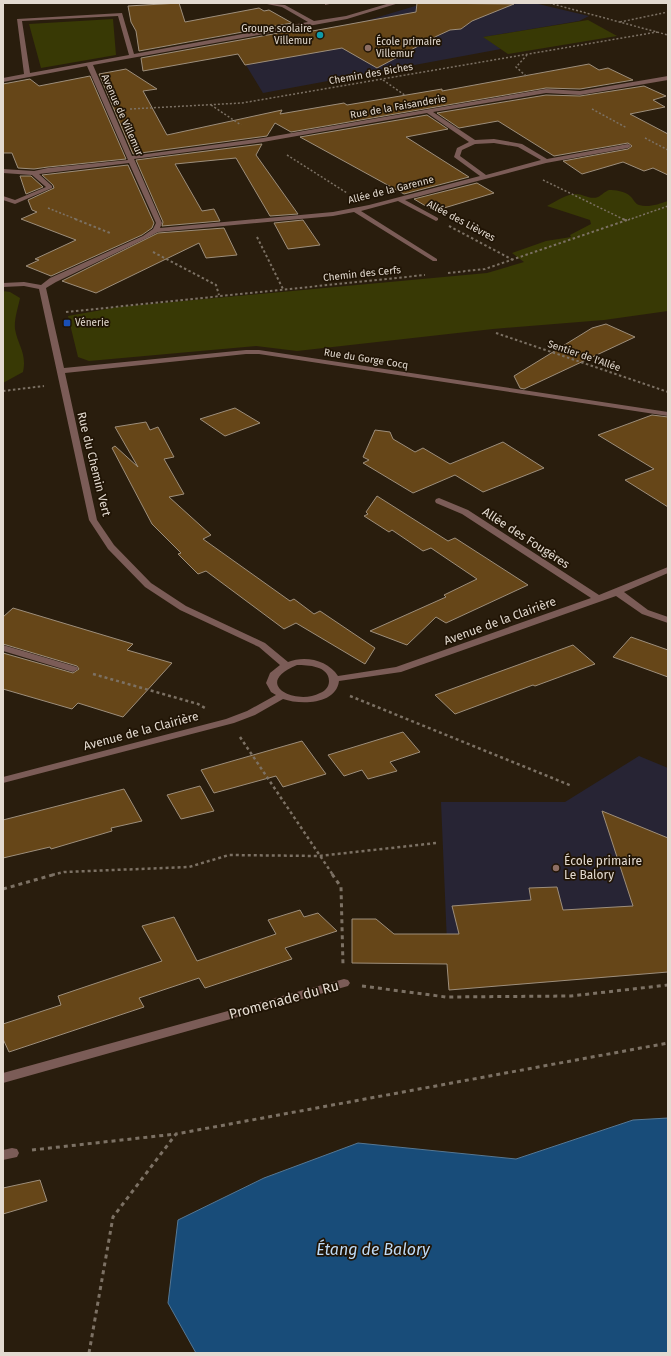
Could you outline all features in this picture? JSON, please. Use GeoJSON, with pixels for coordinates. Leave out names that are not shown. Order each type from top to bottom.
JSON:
{"type":"FeatureCollection","features":[{"type":"Feature","properties":{"kind":"street"},"geometry":{"type":"LineString","coordinates":[[265,3],[283,6],[313,23]]}},
{"type":"Feature","properties":{"kind":"street","name":"Avenue de Villemur"},"geometry":{"type":"LineString","coordinates":[[156,230],[159,223],[90,64],[356,15],[396,3]]}},
{"type":"Feature","properties":{"kind":"street"},"geometry":{"type":"LineString","coordinates":[[27,76],[24,42],[19,20],[120,14],[132,56]]}},
{"type":"Feature","properties":{"kind":"street"},"geometry":{"type":"LineString","coordinates":[[3,80],[90,64]]}},
{"type":"Feature","properties":{"kind":"street","name":"Rue de la Faisanderie"},"geometry":{"type":"LineString","coordinates":[[3,171],[34,173],[263,140],[546,91],[580,93],[668,78]]}},
{"type":"Feature","properties":{"kind":"street"},"geometry":{"type":"LineString","coordinates":[[429,112],[474,142]]}},
{"type":"Feature","properties":{"kind":"street"},"geometry":{"type":"LineString","coordinates":[[485,177],[457,157],[460,149],[474,142],[494,141],[520,145],[546,161]]}},
{"type":"Feature","properties":{"kind":"street","name":"Allée de la Garenne"},"geometry":{"type":"LineString","coordinates":[[156,230],[333,214],[369,207],[546,161],[628,146]]}},
{"type":"Feature","properties":{"kind":"street"},"geometry":{"type":"LineString","coordinates":[[3,198],[15,202],[50,187],[34,173]]}},
{"type":"Feature","properties":{"kind":"street","name":"Allée des Lièvres"},"geometry":{"type":"LineString","coordinates":[[399,199],[436,219]]}},
{"type":"Feature","properties":{"kind":"street"},"geometry":{"type":"LineString","coordinates":[[355,210],[435,260]]}},
{"type":"Feature","properties":{"kind":"street"},"geometry":{"type":"LineString","coordinates":[[3,285],[24,284],[42,287],[53,280],[145,237],[156,230]]}},
{"type":"Feature","properties":{"kind":"street"},"geometry":{"type":"LineString","coordinates":[[42,287],[48,314]]}},
{"type":"Feature","properties":{"kind":"street","name":"Rue du Chemin Vert"},"geometry":{"type":"LineString","coordinates":[[48,314],[93,520],[111,547],[148,585],[183,608],[262,645],[286,665]]}},
{"type":"Feature","properties":{"kind":"street","name":"Rue du Gorge Cocq"},"geometry":{"type":"LineString","coordinates":[[60,371],[246,352],[259,352],[668,414]]}},
{"type":"Feature","properties":{"kind":"street","name":"Allée des Fougères"},"geometry":{"type":"LineString","coordinates":[[439,501],[465,512],[598,599]]}},
{"type":"Feature","properties":{"kind":"street","name":"Avenue de la Clairière"},"geometry":{"type":"LineString","coordinates":[[335,678],[397,670],[618,592],[668,570]]}},
{"type":"Feature","properties":{"kind":"street"},"geometry":{"type":"LineString","coordinates":[[618,592],[645,612],[668,620]]}},
{"type":"Feature","properties":{"kind":"street"},"geometry":{"type":"LineString","coordinates":[[3,648],[73,669]]}},
{"type":"Feature","properties":{"kind":"street"},"geometry":{"type":"LineString","coordinates":[[296,662],[317,664],[329,670],[335,678],[335,685],[324,696],[303,701],[282,696],[276,692],[272,686],[271,680],[278,669],[296,662]]}},
{"type":"Feature","properties":{"kind":"street","name":"Avenue de la Clairière"},"geometry":{"type":"LineString","coordinates":[[3,780],[230,721],[250,714],[282,696]]}},
{"type":"Feature","properties":{"kind":"street","name":"Promenade du Ru"},"geometry":{"type":"LineString","coordinates":[[3,1078],[344,983]]}},
{"type":"Feature","properties":{"kind":"path"},"geometry":{"type":"LineString","coordinates":[[549,3],[668,35]]}},
{"type":"Feature","properties":{"kind":"path"},"geometry":{"type":"LineString","coordinates":[[619,22],[668,12]]}},
{"type":"Feature","properties":{"kind":"path","name":"Chemin des Biches"},"geometry":{"type":"LineString","coordinates":[[109,110],[242,103],[657,32]]}},
{"type":"Feature","properties":{"kind":"path"},"geometry":{"type":"LineString","coordinates":[[211,105],[263,140],[369,207]]}},
{"type":"Feature","properties":{"kind":"path"},"geometry":{"type":"LineString","coordinates":[[518,168],[627,221]]}},
{"type":"Feature","properties":{"kind":"path"},"geometry":{"type":"LineString","coordinates":[[24,198],[133,242],[216,285],[219,296]]}},
{"type":"Feature","properties":{"kind":"path"},"geometry":{"type":"LineString","coordinates":[[443,273],[485,269],[668,206]]}},
{"type":"Feature","properties":{"kind":"path","name":"Allée des Lièvres"},"geometry":{"type":"LineString","coordinates":[[436,219],[513,260]]}},
{"type":"Feature","properties":{"kind":"path"},"geometry":{"type":"LineString","coordinates":[[249,222],[283,289]]}},
{"type":"Feature","properties":{"kind":"path","name":"Chemin des Cerfs"},"geometry":{"type":"LineString","coordinates":[[48,314],[428,274]]}},
{"type":"Feature","properties":{"kind":"path","name":"Sentier de l'Allée"},"geometry":{"type":"LineString","coordinates":[[496,333],[668,392]]}},
{"type":"Feature","properties":{"kind":"path"},"geometry":{"type":"LineString","coordinates":[[3,391],[63,384]]}},
{"type":"Feature","properties":{"kind":"path"},"geometry":{"type":"LineString","coordinates":[[73,669],[198,704],[230,721],[341,887],[344,983]]}},
{"type":"Feature","properties":{"kind":"path"},"geometry":{"type":"LineString","coordinates":[[331,690],[359,699],[572,786]]}},
{"type":"Feature","properties":{"kind":"path"},"geometry":{"type":"LineString","coordinates":[[3,890],[64,872],[189,868],[229,855],[319,856],[436,843]]}},
{"type":"Feature","properties":{"kind":"path","name":"Promenade du Ru"},"geometry":{"type":"LineString","coordinates":[[344,983],[446,997],[571,996],[668,985]]}},
{"type":"Feature","properties":{"kind":"path"},"geometry":{"type":"LineString","coordinates":[[7,1154],[176,1134],[668,1043]]}},
{"type":"Feature","properties":{"kind":"path"},"geometry":{"type":"LineString","coordinates":[[89,1353],[113,1217],[176,1134]]}},
{"type":"Feature","properties":{"kind":"shaded area","name":"École primaire Villemur"},"geometry":{"type":"Polygon","coordinates":[[[425,3],[534,3],[589,16],[579,21],[484,37],[501,49],[263,93],[235,47],[362,22],[425,3]]]}},
{"type":"Feature","properties":{"kind":"shaded area"},"geometry":{"type":"Polygon","coordinates":[[[113,19],[116,55],[41,68],[29,24],[113,19]]]}},
{"type":"Feature","properties":{"kind":"shaded area"},"geometry":{"type":"Polygon","coordinates":[[[588,20],[617,36],[508,54],[483,37],[588,20]]]}},
{"type":"Feature","properties":{"kind":"shaded area"},"geometry":{"type":"Polygon","coordinates":[[[609,190],[628,194],[637,204],[642,206],[654,205],[668,201],[668,311],[604,320],[493,329],[297,351],[256,346],[89,361],[78,357],[68,316],[118,307],[487,273],[524,262],[512,253],[546,241],[571,237],[570,235],[591,224],[590,220],[547,206],[568,195],[576,194],[595,198],[609,190]]]}},
{"type":"Feature","properties":{"kind":"shaded area"},"geometry":{"type":"Polygon","coordinates":[[[3,291],[10,292],[20,298],[15,329],[23,355],[24,365],[23,372],[3,383],[3,291]]]}},
{"type":"Feature","properties":{"kind":"shaded area","name":"École primaire Le Balory"},"geometry":{"type":"Polygon","coordinates":[[[639,756],[668,768],[668,972],[449,990],[441,802],[565,802],[639,756]]]}},
{"type":"Feature","properties":{"kind":"water","name":"Étang de Balory"},"geometry":{"type":"Polygon","coordinates":[[[668,1118],[668,1353],[196,1353],[168,1303],[178,1220],[264,1178],[358,1143],[516,1159],[633,1120],[668,1118]]]}},
{"type":"Feature","properties":{"kind":"building"},"geometry":{"type":"Polygon","coordinates":[[[179,3],[185,22],[259,8],[264,11],[269,10],[292,23],[139,51],[136,31],[131,22],[128,6],[179,3]]]}},
{"type":"Feature","properties":{"kind":"building","name":"Groupe scolaire Villemur"},"geometry":{"type":"Polygon","coordinates":[[[417,3],[514,4],[472,21],[461,29],[450,30],[437,36],[377,68],[342,48],[245,65],[238,54],[143,71],[141,58],[301,29],[307,32],[416,12],[417,3]]]}},
{"type":"Feature","properties":{"kind":"building"},"geometry":{"type":"Polygon","coordinates":[[[589,64],[599,70],[608,68],[633,80],[580,89],[546,88],[291,132],[275,123],[267,136],[133,154],[99,74],[126,69],[157,89],[143,91],[167,135],[282,110],[280,114],[344,103],[347,105],[442,89],[442,91],[589,64]]]}},
{"type":"Feature","properties":{"kind":"building"},"geometry":{"type":"Polygon","coordinates":[[[90,76],[126,159],[34,169],[18,168],[12,153],[3,153],[3,84],[30,79],[39,86],[90,76]]]}},
{"type":"Feature","properties":{"kind":"building"},"geometry":{"type":"Polygon","coordinates":[[[644,86],[666,96],[653,100],[665,107],[630,114],[668,134],[668,175],[653,168],[644,171],[623,162],[582,174],[563,161],[628,149],[632,146],[628,143],[554,156],[498,121],[459,128],[437,113],[546,95],[580,96],[644,86]]]}},
{"type":"Feature","properties":{"kind":"building"},"geometry":{"type":"Polygon","coordinates":[[[427,115],[448,129],[406,137],[469,177],[404,194],[300,137],[427,115]]]}},
{"type":"Feature","properties":{"kind":"building"},"geometry":{"type":"Polygon","coordinates":[[[262,144],[256,155],[298,214],[270,216],[236,158],[175,164],[202,211],[214,209],[220,221],[162,226],[163,222],[136,160],[262,144]]]}},
{"type":"Feature","properties":{"kind":"building"},"geometry":{"type":"Polygon","coordinates":[[[128,165],[154,223],[152,228],[142,235],[51,276],[26,266],[39,260],[35,259],[76,240],[21,219],[37,212],[32,210],[28,200],[54,188],[53,185],[42,175],[128,165]]]}},
{"type":"Feature","properties":{"kind":"building"},"geometry":{"type":"Polygon","coordinates":[[[20,176],[31,176],[43,187],[26,194],[20,176]]]}},
{"type":"Feature","properties":{"kind":"building"},"geometry":{"type":"Polygon","coordinates":[[[477,183],[494,193],[434,211],[414,199],[477,183]]]}},
{"type":"Feature","properties":{"kind":"building"},"geometry":{"type":"Polygon","coordinates":[[[303,220],[320,245],[288,249],[274,223],[303,220]]]}},
{"type":"Feature","properties":{"kind":"building"},"geometry":{"type":"Polygon","coordinates":[[[224,228],[237,255],[206,258],[199,243],[96,293],[62,281],[158,233],[224,228]]]}},
{"type":"Feature","properties":{"kind":"building"},"geometry":{"type":"Polygon","coordinates":[[[606,324],[635,337],[524,389],[520,388],[514,376],[592,328],[606,324]]]}},
{"type":"Feature","properties":{"kind":"building"},"geometry":{"type":"Polygon","coordinates":[[[235,408],[260,423],[225,436],[200,419],[235,408]]]}},
{"type":"Feature","properties":{"kind":"building"},"geometry":{"type":"Polygon","coordinates":[[[652,415],[668,417],[668,507],[625,480],[654,469],[598,435],[652,415]]]}},
{"type":"Feature","properties":{"kind":"building"},"geometry":{"type":"Polygon","coordinates":[[[146,422],[150,430],[158,427],[174,457],[164,459],[184,494],[169,497],[211,535],[203,539],[290,601],[294,599],[314,614],[320,611],[375,648],[365,664],[296,623],[284,629],[206,571],[198,574],[178,554],[181,553],[152,524],[112,448],[115,446],[138,467],[115,427],[146,422]]]}},
{"type":"Feature","properties":{"kind":"building"},"geometry":{"type":"Polygon","coordinates":[[[375,430],[390,432],[393,439],[415,452],[423,448],[450,464],[503,442],[544,468],[483,492],[455,475],[413,493],[363,463],[369,460],[363,457],[375,430]]]}},
{"type":"Feature","properties":{"kind":"building"},"geometry":{"type":"Polygon","coordinates":[[[377,496],[448,541],[455,538],[528,585],[446,623],[436,617],[407,645],[370,631],[446,597],[444,595],[477,579],[431,548],[423,551],[392,530],[389,532],[364,516],[368,514],[366,512],[377,496]]]}},
{"type":"Feature","properties":{"kind":"building"},"geometry":{"type":"Polygon","coordinates":[[[13,608],[133,644],[127,650],[172,663],[123,717],[78,703],[72,709],[3,689],[3,653],[73,673],[79,669],[77,666],[3,644],[3,617],[13,608]]]}},
{"type":"Feature","properties":{"kind":"building"},"geometry":{"type":"Polygon","coordinates":[[[631,637],[668,650],[668,677],[613,657],[631,637]]]}},
{"type":"Feature","properties":{"kind":"building"},"geometry":{"type":"Polygon","coordinates":[[[573,645],[595,664],[455,714],[435,695],[573,645]]]}},
{"type":"Feature","properties":{"kind":"building"},"geometry":{"type":"Polygon","coordinates":[[[403,732],[420,752],[390,762],[397,771],[368,779],[362,770],[344,776],[328,755],[403,732]]]}},
{"type":"Feature","properties":{"kind":"building"},"geometry":{"type":"Polygon","coordinates":[[[302,741],[326,774],[283,787],[276,776],[214,793],[201,770],[302,741]]]}},
{"type":"Feature","properties":{"kind":"building"},"geometry":{"type":"Polygon","coordinates":[[[200,786],[214,811],[181,819],[167,795],[200,786]]]}},
{"type":"Feature","properties":{"kind":"building"},"geometry":{"type":"Polygon","coordinates":[[[124,789],[142,821],[111,828],[112,831],[51,849],[50,847],[3,858],[3,820],[124,789]]]}},
{"type":"Feature","properties":{"kind":"building"},"geometry":{"type":"Polygon","coordinates":[[[602,811],[668,838],[668,972],[449,990],[447,964],[352,963],[352,919],[376,919],[394,934],[459,934],[452,906],[531,900],[529,888],[557,887],[563,910],[633,906],[602,811]]]}},
{"type":"Feature","properties":{"kind":"building"},"geometry":{"type":"Polygon","coordinates":[[[300,910],[304,917],[318,913],[337,931],[285,948],[292,959],[205,988],[199,978],[139,998],[144,1007],[9,1052],[3,1039],[3,1024],[61,1005],[58,996],[162,961],[142,926],[174,917],[197,961],[276,934],[268,920],[300,910]]]}},
{"type":"Feature","properties":{"kind":"building"},"geometry":{"type":"Polygon","coordinates":[[[40,1180],[47,1201],[3,1214],[3,1188],[40,1180]]]}},
{"type":"Feature","properties":{"kind":"place","name":"Groupe scolaire Villemur"},"geometry":{"type":"Point","coordinates":[320,35]}},
{"type":"Feature","properties":{"kind":"place","name":"École primaire Villemur"},"geometry":{"type":"Point","coordinates":[368,48]}},
{"type":"Feature","properties":{"kind":"place","name":"Vénerie"},"geometry":{"type":"Point","coordinates":[67,323]}},
{"type":"Feature","properties":{"kind":"place","name":"École primaire Le Balory"},"geometry":{"type":"Point","coordinates":[556,868]}}]}
